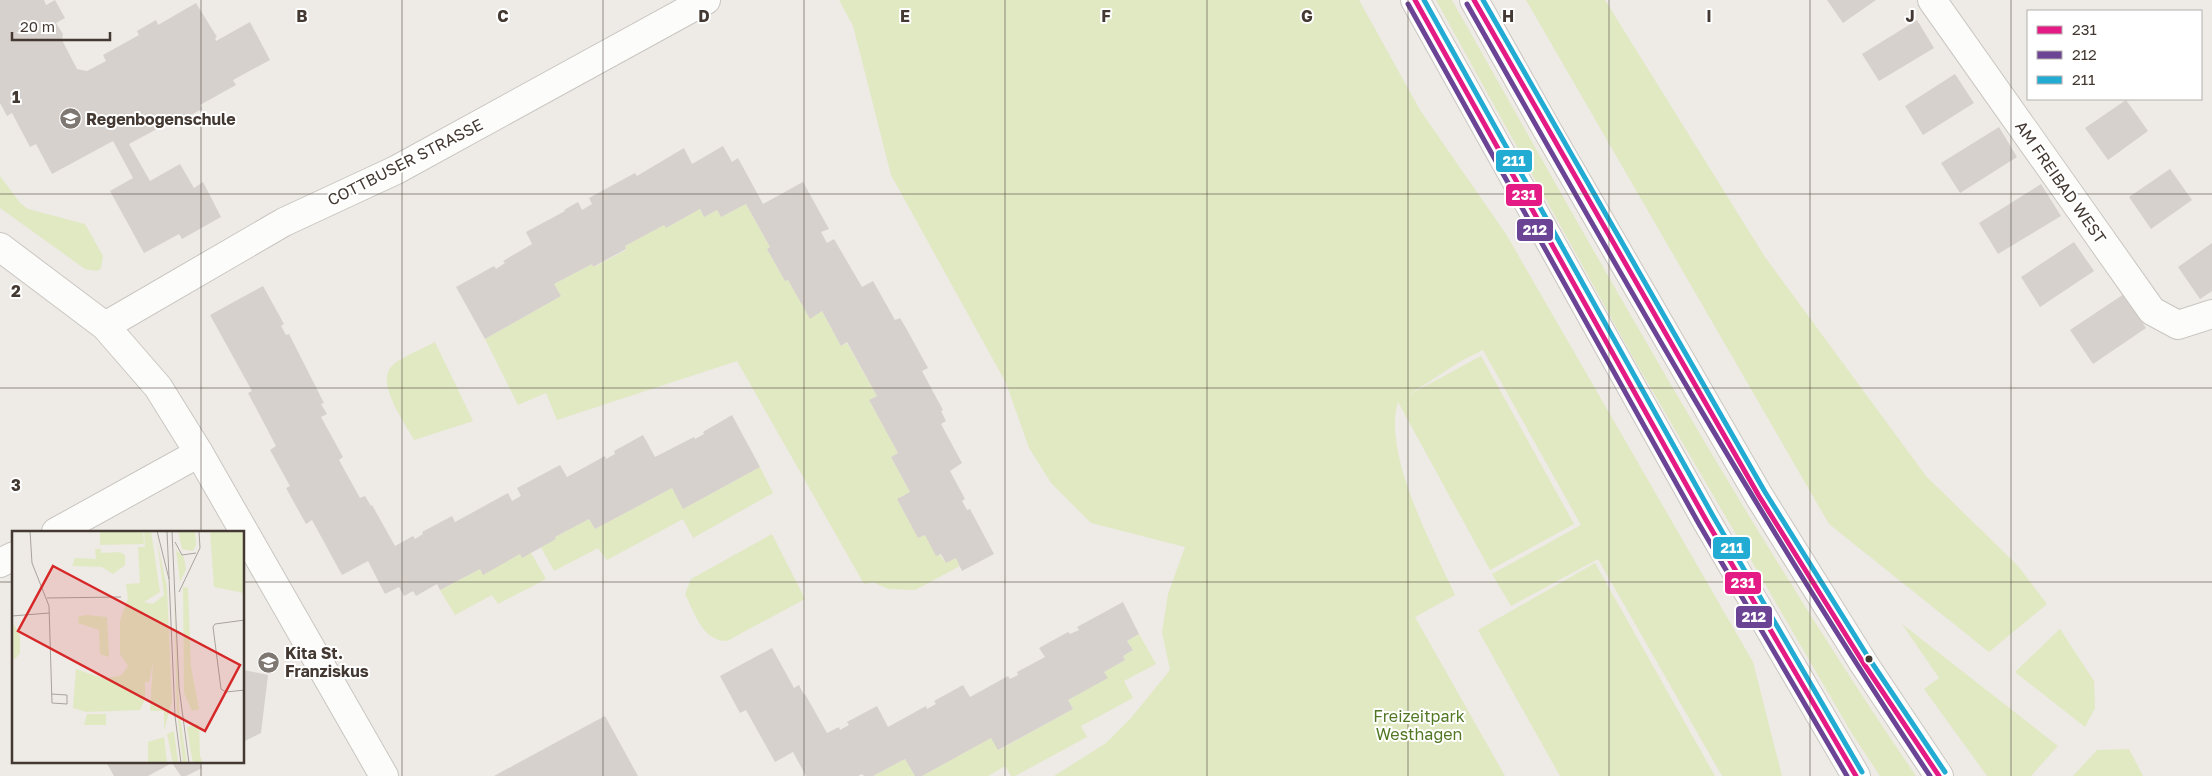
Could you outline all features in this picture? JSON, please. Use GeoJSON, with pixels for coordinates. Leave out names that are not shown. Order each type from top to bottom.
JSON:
{"type":"FeatureCollection","features":[{"type":"Feature","properties":{"kind":"street","name":"COTTBUSER STRASSE"},"geometry":{"type":"LineString","coordinates":[[105,326],[284,222],[396,170],[706,0]]}},
{"type":"Feature","properties":{"kind":"street"},"geometry":{"type":"LineString","coordinates":[[1415,0],[1706,520],[1856,776]]}},
{"type":"Feature","properties":{"kind":"street"},"geometry":{"type":"LineString","coordinates":[[1474,0],[1759,496],[1864,664],[1939,776]]}},
{"type":"Feature","properties":{"kind":"street","name":"AM FREIBAD WEST"},"geometry":{"type":"LineString","coordinates":[[1932,0],[2152,311],[2178,325],[2212,314]]}},
{"type":"Feature","properties":{"kind":"street"},"geometry":{"type":"LineString","coordinates":[[0,247],[105,326],[158,387],[244,531]]}},
{"type":"Feature","properties":{"kind":"street"},"geometry":{"type":"LineString","coordinates":[[58,531],[199,453]]}},
{"type":"Feature","properties":{"kind":"street"},"geometry":{"type":"LineString","coordinates":[[245,533],[384,776]]}},
{"type":"Feature","properties":{"kind":"street"},"geometry":{"type":"LineString","coordinates":[[0,563],[12,557]]}},
{"type":"Feature","properties":{"kind":"green space","name":"Freizeitpark Westhagen"},"geometry":{"type":"Polygon","coordinates":[[[839,0],[1359,0],[1420,110],[1506,234],[1753,662],[1782,776],[1722,776],[1598,559],[1511,606],[1492,574],[1581,525],[1483,350],[1461,361],[1407,396],[1481,356],[1574,524],[1490,570],[1398,402],[1395,423],[1397,447],[1412,500],[1455,595],[1415,617],[1505,776],[1054,776],[1106,743],[1131,718],[1170,670],[1162,632],[1168,594],[1185,547],[1091,523],[1051,483],[1029,448],[1006,383],[891,175],[853,26],[839,0]]]}},
{"type":"Feature","properties":{"kind":"green space"},"geometry":{"type":"Polygon","coordinates":[[[1436,0],[1452,0],[1619,295],[1734,490],[1853,682],[1916,776],[1880,776],[1851,732],[1635,361],[1436,0]]]}},
{"type":"Feature","properties":{"kind":"green space"},"geometry":{"type":"Polygon","coordinates":[[[1526,0],[1605,0],[1765,257],[1926,476],[2018,566],[2047,604],[1989,652],[1829,524],[1526,0]]]}},
{"type":"Feature","properties":{"kind":"green space"},"geometry":{"type":"Polygon","coordinates":[[[0,176],[20,203],[28,209],[85,224],[103,256],[101,268],[97,271],[85,269],[0,208],[0,176]]]}},
{"type":"Feature","properties":{"kind":"green space"},"geometry":{"type":"Polygon","coordinates":[[[746,204],[770,247],[767,249],[785,281],[788,280],[810,318],[822,311],[841,346],[847,343],[877,396],[869,400],[898,453],[891,457],[910,492],[897,499],[918,538],[925,535],[946,563],[956,558],[960,566],[915,590],[888,589],[873,582],[864,584],[737,361],[557,420],[546,393],[518,405],[485,339],[561,296],[554,284],[592,264],[594,267],[626,250],[625,246],[664,225],[666,228],[700,209],[704,217],[717,210],[721,217],[746,204]]]}},
{"type":"Feature","properties":{"kind":"green space"},"geometry":{"type":"Polygon","coordinates":[[[435,342],[473,421],[414,440],[389,393],[387,374],[391,367],[400,360],[435,342]]]}},
{"type":"Feature","properties":{"kind":"green space"},"geometry":{"type":"Polygon","coordinates":[[[760,467],[773,493],[693,538],[683,519],[607,560],[598,548],[554,571],[541,547],[556,539],[555,537],[589,519],[595,529],[672,488],[683,509],[760,467]]]}},
{"type":"Feature","properties":{"kind":"green space"},"geometry":{"type":"Polygon","coordinates":[[[772,534],[805,599],[727,641],[718,640],[700,625],[685,594],[691,579],[772,534]]]}},
{"type":"Feature","properties":{"kind":"green space"},"geometry":{"type":"Polygon","coordinates":[[[531,553],[546,579],[498,604],[492,595],[455,615],[440,590],[480,569],[483,574],[520,554],[531,553]]]}},
{"type":"Feature","properties":{"kind":"green space"},"geometry":{"type":"Polygon","coordinates":[[[1595,563],[1715,776],[1560,776],[1478,630],[1595,563]]]}},
{"type":"Feature","properties":{"kind":"green space"},"geometry":{"type":"Polygon","coordinates":[[[1902,624],[2058,746],[2031,776],[1987,776],[1924,689],[1939,678],[1902,624]]]}},
{"type":"Feature","properties":{"kind":"green space"},"geometry":{"type":"Polygon","coordinates":[[[2060,629],[2094,681],[2095,708],[2085,727],[2015,672],[2060,629]]]}},
{"type":"Feature","properties":{"kind":"green space"},"geometry":{"type":"Polygon","coordinates":[[[1139,634],[1156,664],[1124,681],[1133,698],[1081,726],[1087,737],[1015,776],[1011,776],[1005,766],[988,776],[922,776],[991,738],[999,750],[1073,709],[1068,700],[1107,678],[1104,672],[1125,660],[1123,656],[1133,650],[1127,641],[1139,634]]]}},
{"type":"Feature","properties":{"kind":"green space"},"geometry":{"type":"Polygon","coordinates":[[[2129,749],[2143,776],[2073,776],[2097,750],[2129,749]]]}},
{"type":"Feature","properties":{"kind":"green space"},"geometry":{"type":"Polygon","coordinates":[[[905,759],[915,776],[873,776],[905,759]]]}},
{"type":"Feature","properties":{"kind":"building"},"geometry":{"type":"Polygon","coordinates":[[[0,0],[44,0],[46,5],[55,0],[65,18],[56,23],[63,34],[62,40],[77,69],[87,71],[106,61],[103,55],[139,35],[137,31],[156,20],[158,25],[196,3],[217,37],[215,38],[216,41],[250,22],[270,60],[233,80],[236,85],[200,105],[202,109],[170,126],[168,123],[129,144],[150,181],[180,164],[194,188],[203,182],[221,217],[182,239],[179,234],[144,253],[110,191],[133,178],[113,141],[52,174],[36,144],[30,147],[12,113],[7,116],[0,103],[0,0]]]}},
{"type":"Feature","properties":{"kind":"building"},"geometry":{"type":"Polygon","coordinates":[[[1827,0],[1876,0],[1843,23],[1827,0]]]}},
{"type":"Feature","properties":{"kind":"building"},"geometry":{"type":"Polygon","coordinates":[[[1917,20],[1934,48],[1879,81],[1862,54],[1917,20]]]}},
{"type":"Feature","properties":{"kind":"building"},"geometry":{"type":"Polygon","coordinates":[[[1955,74],[1974,103],[1923,135],[1905,106],[1955,74]]]}},
{"type":"Feature","properties":{"kind":"building"},"geometry":{"type":"Polygon","coordinates":[[[2126,100],[2148,131],[2108,160],[2085,128],[2126,100]]]}},
{"type":"Feature","properties":{"kind":"building"},"geometry":{"type":"Polygon","coordinates":[[[1999,127],[2017,157],[1960,193],[1941,163],[1999,127]]]}},
{"type":"Feature","properties":{"kind":"building"},"geometry":{"type":"Polygon","coordinates":[[[723,146],[732,162],[738,158],[763,204],[803,182],[829,229],[821,232],[827,243],[834,239],[862,287],[873,281],[895,320],[900,318],[928,368],[922,371],[943,410],[941,411],[946,421],[941,424],[962,463],[950,471],[965,499],[962,501],[967,510],[970,509],[994,554],[962,571],[956,558],[946,563],[941,554],[936,556],[925,535],[918,538],[897,499],[910,492],[891,457],[898,453],[869,400],[877,396],[847,342],[841,346],[822,311],[810,319],[788,280],[785,281],[767,249],[770,247],[746,204],[721,217],[717,210],[704,217],[700,209],[666,228],[664,225],[625,246],[626,249],[593,267],[592,264],[554,284],[561,296],[485,339],[456,287],[494,266],[496,269],[505,263],[503,261],[532,244],[526,232],[578,202],[582,210],[592,204],[589,198],[635,173],[637,176],[684,148],[692,164],[723,146]]]}},
{"type":"Feature","properties":{"kind":"building"},"geometry":{"type":"Polygon","coordinates":[[[2170,169],[2192,200],[2151,229],[2129,197],[2170,169]]]}},
{"type":"Feature","properties":{"kind":"building"},"geometry":{"type":"Polygon","coordinates":[[[2041,184],[2061,216],[1998,254],[1979,223],[2041,184]]]}},
{"type":"Feature","properties":{"kind":"building"},"geometry":{"type":"Polygon","coordinates":[[[2074,242],[2094,271],[2040,307],[2021,277],[2074,242]]]}},
{"type":"Feature","properties":{"kind":"building"},"geometry":{"type":"Polygon","coordinates":[[[2212,243],[2212,291],[2200,299],[2178,267],[2212,243]]]}},
{"type":"Feature","properties":{"kind":"building"},"geometry":{"type":"Polygon","coordinates":[[[263,286],[284,324],[281,326],[286,335],[289,334],[324,403],[321,404],[327,414],[321,417],[343,457],[339,460],[360,498],[365,496],[372,505],[395,546],[413,536],[415,539],[423,534],[422,532],[452,516],[455,522],[508,493],[512,501],[521,496],[517,488],[560,465],[567,477],[605,456],[606,459],[615,454],[614,451],[643,435],[655,457],[694,437],[695,439],[704,434],[703,432],[732,415],[760,467],[683,509],[672,488],[595,529],[589,519],[555,537],[556,539],[522,558],[520,554],[483,575],[480,569],[440,590],[437,584],[416,596],[413,591],[404,596],[399,587],[385,594],[368,561],[342,575],[312,520],[306,524],[286,488],[290,486],[270,450],[276,446],[248,393],[252,391],[210,315],[263,286]]]}},
{"type":"Feature","properties":{"kind":"building"},"geometry":{"type":"Polygon","coordinates":[[[2124,294],[2146,328],[2093,364],[2070,330],[2124,294]]]}},
{"type":"Feature","properties":{"kind":"building"},"geometry":{"type":"Polygon","coordinates":[[[1123,602],[1139,634],[1127,641],[1133,650],[1123,656],[1125,660],[1104,672],[1108,678],[1068,700],[1073,709],[998,750],[991,738],[922,776],[915,776],[905,759],[873,776],[864,776],[862,774],[858,776],[806,776],[793,752],[775,762],[746,710],[740,713],[720,676],[772,648],[794,688],[799,685],[827,733],[839,727],[840,730],[849,725],[847,722],[877,706],[888,727],[926,706],[927,709],[936,704],[934,701],[963,685],[970,697],[1008,676],[1010,679],[1018,675],[1017,672],[1045,657],[1039,648],[1068,632],[1070,634],[1079,630],[1077,627],[1123,602]]]}},
{"type":"Feature","properties":{"kind":"building"},"geometry":{"type":"Polygon","coordinates":[[[245,670],[268,675],[261,733],[245,741],[245,670]]]}},
{"type":"Feature","properties":{"kind":"building"},"geometry":{"type":"Polygon","coordinates":[[[605,716],[638,776],[494,776],[566,737],[605,716]]]}},
{"type":"Feature","properties":{"kind":"building"},"geometry":{"type":"Polygon","coordinates":[[[107,764],[170,764],[148,776],[114,776],[107,764]]]}},
{"type":"Feature","properties":{"kind":"building"},"geometry":{"type":"Polygon","coordinates":[[[173,764],[200,764],[202,768],[186,776],[181,776],[173,764]]]}},
{"type":"Feature","properties":{"kind":"transit line","name":"231"},"geometry":{"type":"LineString","coordinates":[[1415,0],[1706,520],[1856,776]]}},
{"type":"Feature","properties":{"kind":"transit line","name":"211"},"geometry":{"type":"LineString","coordinates":[[1424,0],[1713,516],[1862,772]]}},
{"type":"Feature","properties":{"kind":"transit line","name":"231"},"geometry":{"type":"LineString","coordinates":[[1474,0],[1759,496],[1864,664],[1939,776]]}},
{"type":"Feature","properties":{"kind":"transit line","name":"211"},"geometry":{"type":"LineString","coordinates":[[1483,0],[1765,492],[1870,660],[1945,772]]}},
{"type":"Feature","properties":{"kind":"transit line","name":"212"},"geometry":{"type":"LineString","coordinates":[[1408,4],[1699,524],[1847,776]]}},
{"type":"Feature","properties":{"kind":"transit line","name":"212"},"geometry":{"type":"LineString","coordinates":[[1467,4],[1578,200],[1749,491],[1868,682],[1930,776]]}},
{"type":"Feature","properties":{"kind":"place","name":"Regenbogenschule"},"geometry":{"type":"Point","coordinates":[70,119]}},
{"type":"Feature","properties":{"kind":"place","name":"Kita St. Franziskus"},"geometry":{"type":"Point","coordinates":[269,662]}}]}
